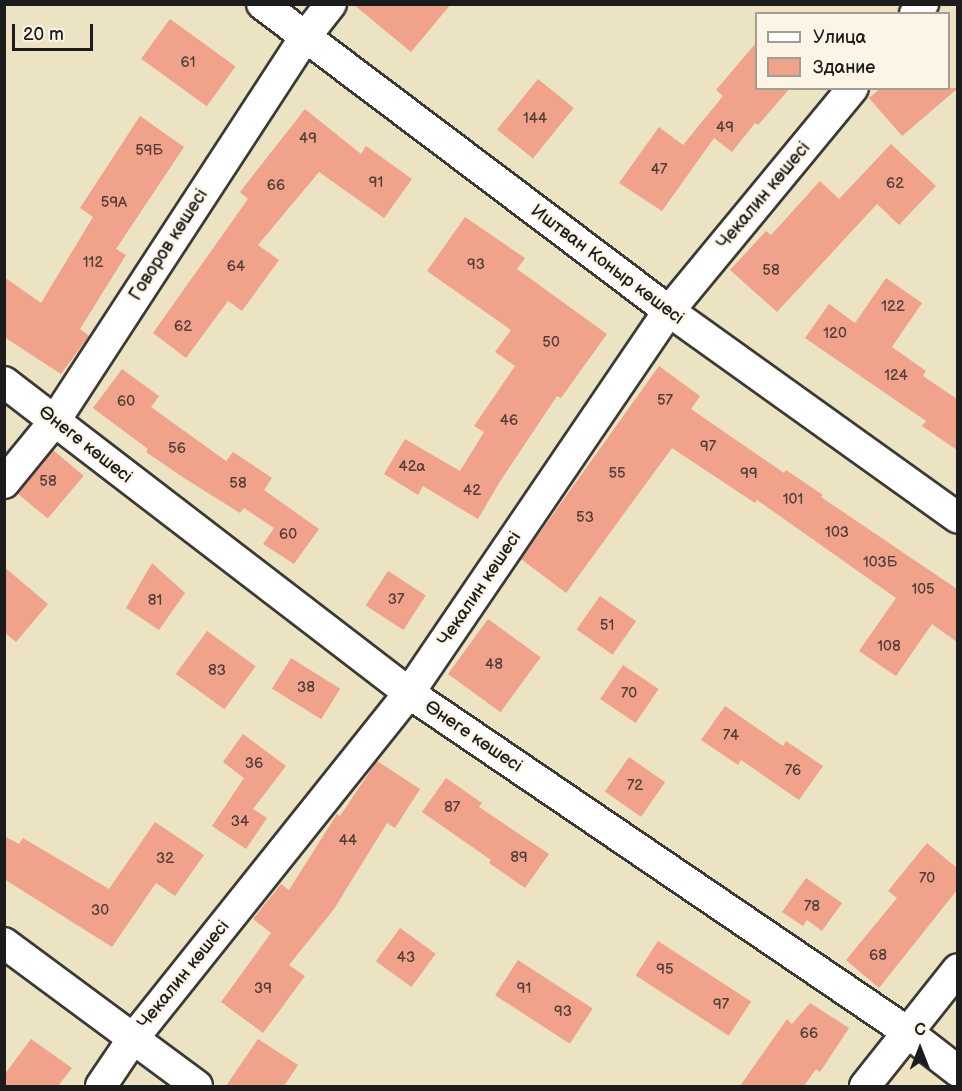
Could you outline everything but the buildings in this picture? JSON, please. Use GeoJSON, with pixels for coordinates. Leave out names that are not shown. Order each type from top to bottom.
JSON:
{"type":"FeatureCollection","features":[{"type":"Feature","properties":{"kind":"street","name":"Иштван Коныр көшесі"},"geometry":{"type":"LineString","coordinates":[[262,4],[669,311],[957,518]]}},
{"type":"Feature","properties":{"kind":"street","name":"Говоров көшесі"},"geometry":{"type":"LineString","coordinates":[[4,483],[54,422],[305,37],[332,4]]}},
{"type":"Feature","properties":{"kind":"street","name":"Чекалин көшесі"},"geometry":{"type":"LineString","coordinates":[[101,1086],[132,1040],[409,693],[669,311],[851,90]]}},
{"type":"Feature","properties":{"kind":"street","name":"Өнеге көшесі"},"geometry":{"type":"LineString","coordinates":[[4,382],[409,693],[906,1031],[957,1071]]}},
{"type":"Feature","properties":{"kind":"street"},"geometry":{"type":"LineString","coordinates":[[4,943],[197,1086]]}},
{"type":"Feature","properties":{"kind":"street"},"geometry":{"type":"LineString","coordinates":[[865,1086],[957,969]]}}]}
